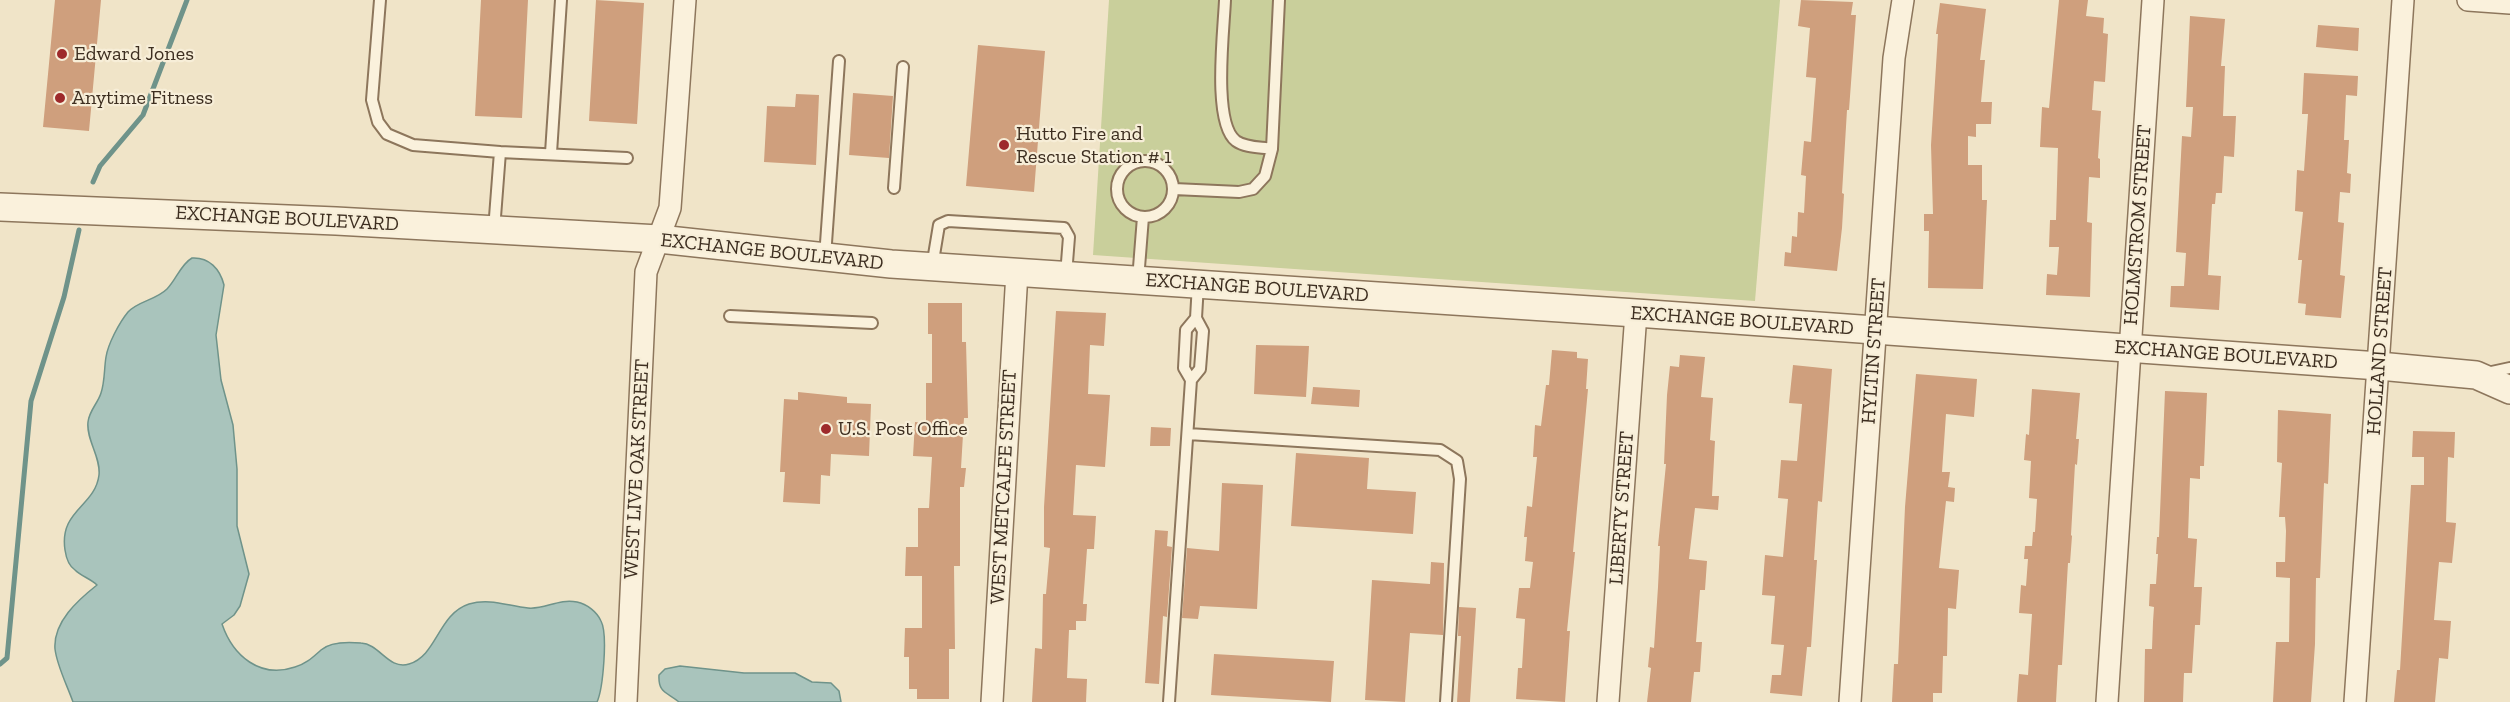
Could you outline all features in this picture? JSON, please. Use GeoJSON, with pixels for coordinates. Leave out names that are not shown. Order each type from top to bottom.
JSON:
{"type":"FeatureCollection","features":[{"type":"Feature","properties":{"kind":"street","name":"WEST LIVE OAK STREET"},"geometry":{"type":"LineString","coordinates":[[626,702],[646,272],[670,208],[685,0]]}},
{"type":"Feature","properties":{"kind":"street","name":"HYLTIN STREET"},"geometry":{"type":"LineString","coordinates":[[1850,702],[1894,58],[1903,0]]}},
{"type":"Feature","properties":{"kind":"street","name":"HOLMSTROM STREET"},"geometry":{"type":"LineString","coordinates":[[2107,702],[2153,0]]}},
{"type":"Feature","properties":{"kind":"street","name":"HOLLAND STREET"},"geometry":{"type":"LineString","coordinates":[[2355,702],[2403,0]]}},
{"type":"Feature","properties":{"kind":"street"},"geometry":{"type":"LineString","coordinates":[[2468,0],[2510,3]]}},
{"type":"Feature","properties":{"kind":"street","name":"EXCHANGE BOULEVARD"},"geometry":{"type":"LineString","coordinates":[[0,207],[336,221],[659,239],[825,258],[932,267],[1636,313],[2379,366],[2476,375],[2510,390]]}},
{"type":"Feature","properties":{"kind":"street","name":"WEST METCALFE STREET"},"geometry":{"type":"LineString","coordinates":[[992,702],[1017,272]]}},
{"type":"Feature","properties":{"kind":"street","name":"LIBERTY STREET"},"geometry":{"type":"LineString","coordinates":[[1608,702],[1636,313]]}},
{"type":"Feature","properties":{"kind":"lane"},"geometry":{"type":"LineString","coordinates":[[380,0],[372,100],[378,122],[387,134],[413,144],[500,152],[627,158]]}},
{"type":"Feature","properties":{"kind":"lane"},"geometry":{"type":"LineString","coordinates":[[551,153],[561,0]]}},
{"type":"Feature","properties":{"kind":"lane"},"geometry":{"type":"LineString","coordinates":[[1225,0],[1222,102],[1226,127],[1235,140],[1246,146],[1272,148]]}},
{"type":"Feature","properties":{"kind":"lane"},"geometry":{"type":"LineString","coordinates":[[1173,189],[1239,192],[1253,189],[1265,176],[1272,148],[1279,0]]}},
{"type":"Feature","properties":{"kind":"lane"},"geometry":{"type":"LineString","coordinates":[[825,258],[838,61]]}},
{"type":"Feature","properties":{"kind":"lane"},"geometry":{"type":"LineString","coordinates":[[894,188],[903,67]]}},
{"type":"Feature","properties":{"kind":"lane"},"geometry":{"type":"LineString","coordinates":[[494,230],[500,152]]}},
{"type":"Feature","properties":{"kind":"lane"},"geometry":{"type":"LineString","coordinates":[[1143,160],[1161,165],[1168,172],[1173,189],[1172,199],[1161,213],[1143,217],[1126,210],[1120,202],[1117,183],[1127,167],[1143,160]]}},
{"type":"Feature","properties":{"kind":"lane"},"geometry":{"type":"LineString","coordinates":[[1138,280],[1143,217]]}},
{"type":"Feature","properties":{"kind":"lane"},"geometry":{"type":"LineString","coordinates":[[932,267],[939,225],[948,221],[1064,228],[1069,237],[1066,275]]}},
{"type":"Feature","properties":{"kind":"lane"},"geometry":{"type":"LineString","coordinates":[[1191,381],[1200,369],[1201,360],[1203,331],[1196,318],[1198,284]]}},
{"type":"Feature","properties":{"kind":"lane"},"geometry":{"type":"LineString","coordinates":[[730,316],[872,323]]}},
{"type":"Feature","properties":{"kind":"lane"},"geometry":{"type":"LineString","coordinates":[[1169,702],[1191,381],[1184,368],[1185,330],[1196,318]]}},
{"type":"Feature","properties":{"kind":"lane"},"geometry":{"type":"LineString","coordinates":[[2476,375],[2510,368]]}},
{"type":"Feature","properties":{"kind":"lane"},"geometry":{"type":"LineString","coordinates":[[1188,434],[1440,450],[1456,460],[1460,479],[1446,702]]}},
{"type":"Feature","properties":{"kind":"green space"},"geometry":{"type":"Polygon","coordinates":[[[1109,0],[1780,0],[1755,301],[1093,255],[1109,0]]]}},
{"type":"Feature","properties":{"kind":"water"},"geometry":{"type":"Polygon","coordinates":[[[192,258],[204,260],[213,265],[224,285],[216,335],[221,380],[233,425],[237,469],[237,526],[249,574],[240,606],[234,615],[222,624],[233,646],[241,655],[259,667],[282,670],[303,664],[330,645],[357,643],[368,644],[395,663],[409,664],[426,653],[450,616],[469,604],[492,602],[534,608],[570,601],[584,605],[594,612],[603,628],[604,662],[597,702],[73,702],[58,662],[55,639],[68,612],[97,585],[73,568],[65,550],[67,526],[91,495],[99,475],[98,462],[89,435],[89,418],[100,397],[109,346],[121,322],[132,308],[158,296],[167,289],[192,258]]]}},
{"type":"Feature","properties":{"kind":"water"},"geometry":{"type":"Polygon","coordinates":[[[680,666],[744,673],[795,673],[812,682],[831,683],[839,691],[841,702],[679,702],[662,689],[659,675],[665,669],[680,666]]]}},
{"type":"Feature","properties":{"kind":"building"},"geometry":{"type":"Polygon","coordinates":[[[55,0],[101,0],[89,131],[43,127],[55,0]]]}},
{"type":"Feature","properties":{"kind":"building"},"geometry":{"type":"Polygon","coordinates":[[[481,0],[528,0],[522,118],[475,116],[481,0]]]}},
{"type":"Feature","properties":{"kind":"building"},"geometry":{"type":"Polygon","coordinates":[[[596,0],[644,3],[637,124],[589,121],[596,0]]]}},
{"type":"Feature","properties":{"kind":"building"},"geometry":{"type":"Polygon","coordinates":[[[1801,0],[1853,2],[1851,15],[1856,15],[1849,110],[1847,110],[1842,228],[1837,271],[1784,266],[1785,252],[1791,253],[1792,236],[1797,237],[1798,212],[1804,213],[1806,176],[1801,175],[1804,141],[1811,142],[1816,78],[1806,77],[1810,28],[1798,26],[1801,0]]]}},
{"type":"Feature","properties":{"kind":"building"},"geometry":{"type":"Polygon","coordinates":[[[2059,0],[2088,0],[2086,16],[2104,18],[2103,33],[2108,34],[2105,82],[2094,81],[2092,110],[2101,111],[2098,158],[2100,159],[2100,178],[2089,177],[2087,222],[2092,223],[2090,297],[2046,295],[2047,274],[2057,275],[2059,247],[2049,247],[2050,220],[2056,220],[2058,148],[2040,147],[2042,107],[2049,108],[2059,0]]]}},
{"type":"Feature","properties":{"kind":"building"},"geometry":{"type":"Polygon","coordinates":[[[1940,3],[1986,9],[1980,60],[1985,60],[1981,102],[1992,102],[1991,124],[1976,124],[1976,137],[1968,136],[1968,165],[1982,165],[1982,200],[1987,200],[1983,289],[1928,288],[1929,231],[1924,231],[1924,214],[1933,214],[1931,145],[1938,34],[1936,34],[1940,3]]]}},
{"type":"Feature","properties":{"kind":"building"},"geometry":{"type":"Polygon","coordinates":[[[2190,16],[2225,19],[2221,66],[2225,66],[2223,116],[2236,116],[2234,157],[2224,156],[2222,193],[2216,193],[2215,204],[2212,204],[2208,275],[2221,276],[2219,310],[2170,307],[2171,286],[2184,286],[2186,253],[2176,252],[2182,136],[2191,137],[2193,107],[2186,107],[2190,16]]]}},
{"type":"Feature","properties":{"kind":"building"},"geometry":{"type":"Polygon","coordinates":[[[2318,25],[2359,28],[2358,51],[2316,47],[2318,25]]]}},
{"type":"Feature","properties":{"kind":"building","name":"Hutto Fire and Rescue Station # 1"},"geometry":{"type":"Polygon","coordinates":[[[978,45],[1045,51],[1034,192],[966,186],[978,45]]]}},
{"type":"Feature","properties":{"kind":"building"},"geometry":{"type":"Polygon","coordinates":[[[2304,73],[2358,76],[2357,96],[2346,95],[2344,140],[2349,140],[2347,173],[2351,174],[2350,193],[2340,192],[2338,222],[2344,223],[2340,275],[2345,276],[2341,318],[2305,315],[2306,304],[2298,303],[2302,260],[2298,260],[2303,212],[2295,211],[2297,170],[2304,171],[2308,114],[2302,114],[2304,73]]]}},
{"type":"Feature","properties":{"kind":"building"},"geometry":{"type":"Polygon","coordinates":[[[853,93],[893,96],[889,158],[849,155],[853,93]]]}},
{"type":"Feature","properties":{"kind":"building"},"geometry":{"type":"Polygon","coordinates":[[[796,94],[819,95],[816,165],[764,162],[767,106],[795,107],[796,94]]]}},
{"type":"Feature","properties":{"kind":"building"},"geometry":{"type":"Polygon","coordinates":[[[928,303],[962,303],[962,342],[966,342],[968,418],[964,418],[961,468],[966,468],[964,487],[960,487],[960,566],[954,566],[955,649],[949,649],[949,699],[917,699],[917,689],[909,689],[909,657],[904,657],[905,628],[922,628],[922,576],[905,576],[906,547],[918,547],[918,508],[929,508],[932,457],[913,456],[915,422],[926,423],[926,383],[932,383],[932,334],[928,334],[928,303]]]}},
{"type":"Feature","properties":{"kind":"building"},"geometry":{"type":"Polygon","coordinates":[[[1056,311],[1106,313],[1104,346],[1090,345],[1088,394],[1110,395],[1105,467],[1076,465],[1073,515],[1096,516],[1094,549],[1087,549],[1083,604],[1087,604],[1086,621],[1076,621],[1076,630],[1069,630],[1067,678],[1087,679],[1086,702],[1032,702],[1035,648],[1042,649],[1043,594],[1046,594],[1050,548],[1044,547],[1044,507],[1056,311]]]}},
{"type":"Feature","properties":{"kind":"building"},"geometry":{"type":"Polygon","coordinates":[[[1256,345],[1309,346],[1306,397],[1254,394],[1256,345]]]}},
{"type":"Feature","properties":{"kind":"building"},"geometry":{"type":"Polygon","coordinates":[[[1552,350],[1577,352],[1577,358],[1588,359],[1586,389],[1588,389],[1567,631],[1570,631],[1565,702],[1516,699],[1518,668],[1522,668],[1525,619],[1516,618],[1519,588],[1530,588],[1533,562],[1525,561],[1527,537],[1524,537],[1527,506],[1532,507],[1537,457],[1533,457],[1535,425],[1541,426],[1546,385],[1549,385],[1552,350]]]}},
{"type":"Feature","properties":{"kind":"building"},"geometry":{"type":"Polygon","coordinates":[[[1680,355],[1705,357],[1701,397],[1713,398],[1710,440],[1715,441],[1712,496],[1719,496],[1718,510],[1695,508],[1689,559],[1707,561],[1705,590],[1700,590],[1696,642],[1702,642],[1700,672],[1694,672],[1691,702],[1647,702],[1651,668],[1648,667],[1650,647],[1654,648],[1658,587],[1660,546],[1658,546],[1666,464],[1664,464],[1667,395],[1670,366],[1679,367],[1680,355]]]}},
{"type":"Feature","properties":{"kind":"building"},"geometry":{"type":"Polygon","coordinates":[[[1793,365],[1832,369],[1822,502],[1818,501],[1814,560],[1817,560],[1811,647],[1807,647],[1802,696],[1770,693],[1772,675],[1781,675],[1784,645],[1771,644],[1775,596],[1762,595],[1765,555],[1783,557],[1788,499],[1778,498],[1781,460],[1797,461],[1802,404],[1789,403],[1793,365]]]}},
{"type":"Feature","properties":{"kind":"building"},"geometry":{"type":"Polygon","coordinates":[[[1916,374],[1977,379],[1974,417],[1946,414],[1942,472],[1950,472],[1948,487],[1955,488],[1954,502],[1946,501],[1939,568],[1959,570],[1956,609],[1948,608],[1947,656],[1943,656],[1942,693],[1933,693],[1933,702],[1892,702],[1894,664],[1898,664],[1905,507],[1916,374]]]}},
{"type":"Feature","properties":{"kind":"building"},"geometry":{"type":"Polygon","coordinates":[[[1313,387],[1360,390],[1359,407],[1311,404],[1313,387]]]}},
{"type":"Feature","properties":{"kind":"building"},"geometry":{"type":"Polygon","coordinates":[[[2032,389],[2080,393],[2070,563],[2068,563],[2062,665],[2058,665],[2056,702],[2017,702],[2019,674],[2028,675],[2032,614],[2019,613],[2021,585],[2026,586],[2028,559],[2024,559],[2025,546],[2032,546],[2037,499],[2029,498],[2031,461],[2024,460],[2026,434],[2029,435],[2032,389]]]}},
{"type":"Feature","properties":{"kind":"building"},"geometry":{"type":"Polygon","coordinates":[[[2165,391],[2207,393],[2204,466],[2200,466],[2200,479],[2190,478],[2188,538],[2197,539],[2194,587],[2202,587],[2200,625],[2195,625],[2192,673],[2184,673],[2183,702],[2144,702],[2145,649],[2152,649],[2154,607],[2149,606],[2150,584],[2156,584],[2165,391]]]}},
{"type":"Feature","properties":{"kind":"building","name":"U.S. Post Office"},"geometry":{"type":"Polygon","coordinates":[[[798,392],[847,397],[847,403],[871,404],[869,456],[831,454],[830,476],[821,475],[820,504],[783,502],[785,472],[780,472],[784,399],[798,400],[798,392]]]}},
{"type":"Feature","properties":{"kind":"building"},"geometry":{"type":"Polygon","coordinates":[[[2278,410],[2331,414],[2328,484],[2324,483],[2320,578],[2316,578],[2311,702],[2273,702],[2276,642],[2289,642],[2290,578],[2276,577],[2276,562],[2285,562],[2286,531],[2285,517],[2279,517],[2282,463],[2277,462],[2278,410]]]}},
{"type":"Feature","properties":{"kind":"building"},"geometry":{"type":"Polygon","coordinates":[[[1151,427],[1171,428],[1170,446],[1150,446],[1151,427]]]}},
{"type":"Feature","properties":{"kind":"building"},"geometry":{"type":"Polygon","coordinates":[[[2413,431],[2455,432],[2454,458],[2448,457],[2446,522],[2456,523],[2452,563],[2439,562],[2434,620],[2451,621],[2448,659],[2439,658],[2435,702],[2394,702],[2397,670],[2400,670],[2411,485],[2424,485],[2424,457],[2412,457],[2413,431]]]}},
{"type":"Feature","properties":{"kind":"building"},"geometry":{"type":"Polygon","coordinates":[[[1296,453],[1369,458],[1367,489],[1416,492],[1413,534],[1291,526],[1296,453]]]}},
{"type":"Feature","properties":{"kind":"building"},"geometry":{"type":"Polygon","coordinates":[[[1222,483],[1263,485],[1257,609],[1200,606],[1198,619],[1182,618],[1187,548],[1219,551],[1222,483]]]}},
{"type":"Feature","properties":{"kind":"building"},"geometry":{"type":"Polygon","coordinates":[[[1155,530],[1168,531],[1167,546],[1172,547],[1167,617],[1163,616],[1159,684],[1145,683],[1155,530]]]}},
{"type":"Feature","properties":{"kind":"building"},"geometry":{"type":"Polygon","coordinates":[[[1431,562],[1444,563],[1443,635],[1410,633],[1405,702],[1365,700],[1372,580],[1430,584],[1431,562]]]}},
{"type":"Feature","properties":{"kind":"building"},"geometry":{"type":"Polygon","coordinates":[[[1459,607],[1476,608],[1470,702],[1457,702],[1461,636],[1458,636],[1459,607]]]}},
{"type":"Feature","properties":{"kind":"building"},"geometry":{"type":"Polygon","coordinates":[[[1214,654],[1334,661],[1331,702],[1211,695],[1214,654]]]}},
{"type":"Feature","properties":{"kind":"waterway"},"geometry":{"type":"LineString","coordinates":[[93,182],[100,166],[143,115],[187,0]]}},
{"type":"Feature","properties":{"kind":"waterway"},"geometry":{"type":"LineString","coordinates":[[0,664],[7,658],[31,401],[64,297],[79,230]]}},
{"type":"Feature","properties":{"kind":"place","name":"Edward Jones"},"geometry":{"type":"Point","coordinates":[62,54]}},
{"type":"Feature","properties":{"kind":"place","name":"Anytime Fitness"},"geometry":{"type":"Point","coordinates":[60,98]}},
{"type":"Feature","properties":{"kind":"place","name":"Hutto Fire and Rescue Station # 1"},"geometry":{"type":"Point","coordinates":[1004,145]}},
{"type":"Feature","properties":{"kind":"place","name":"U.S. Post Office"},"geometry":{"type":"Point","coordinates":[826,429]}}]}
